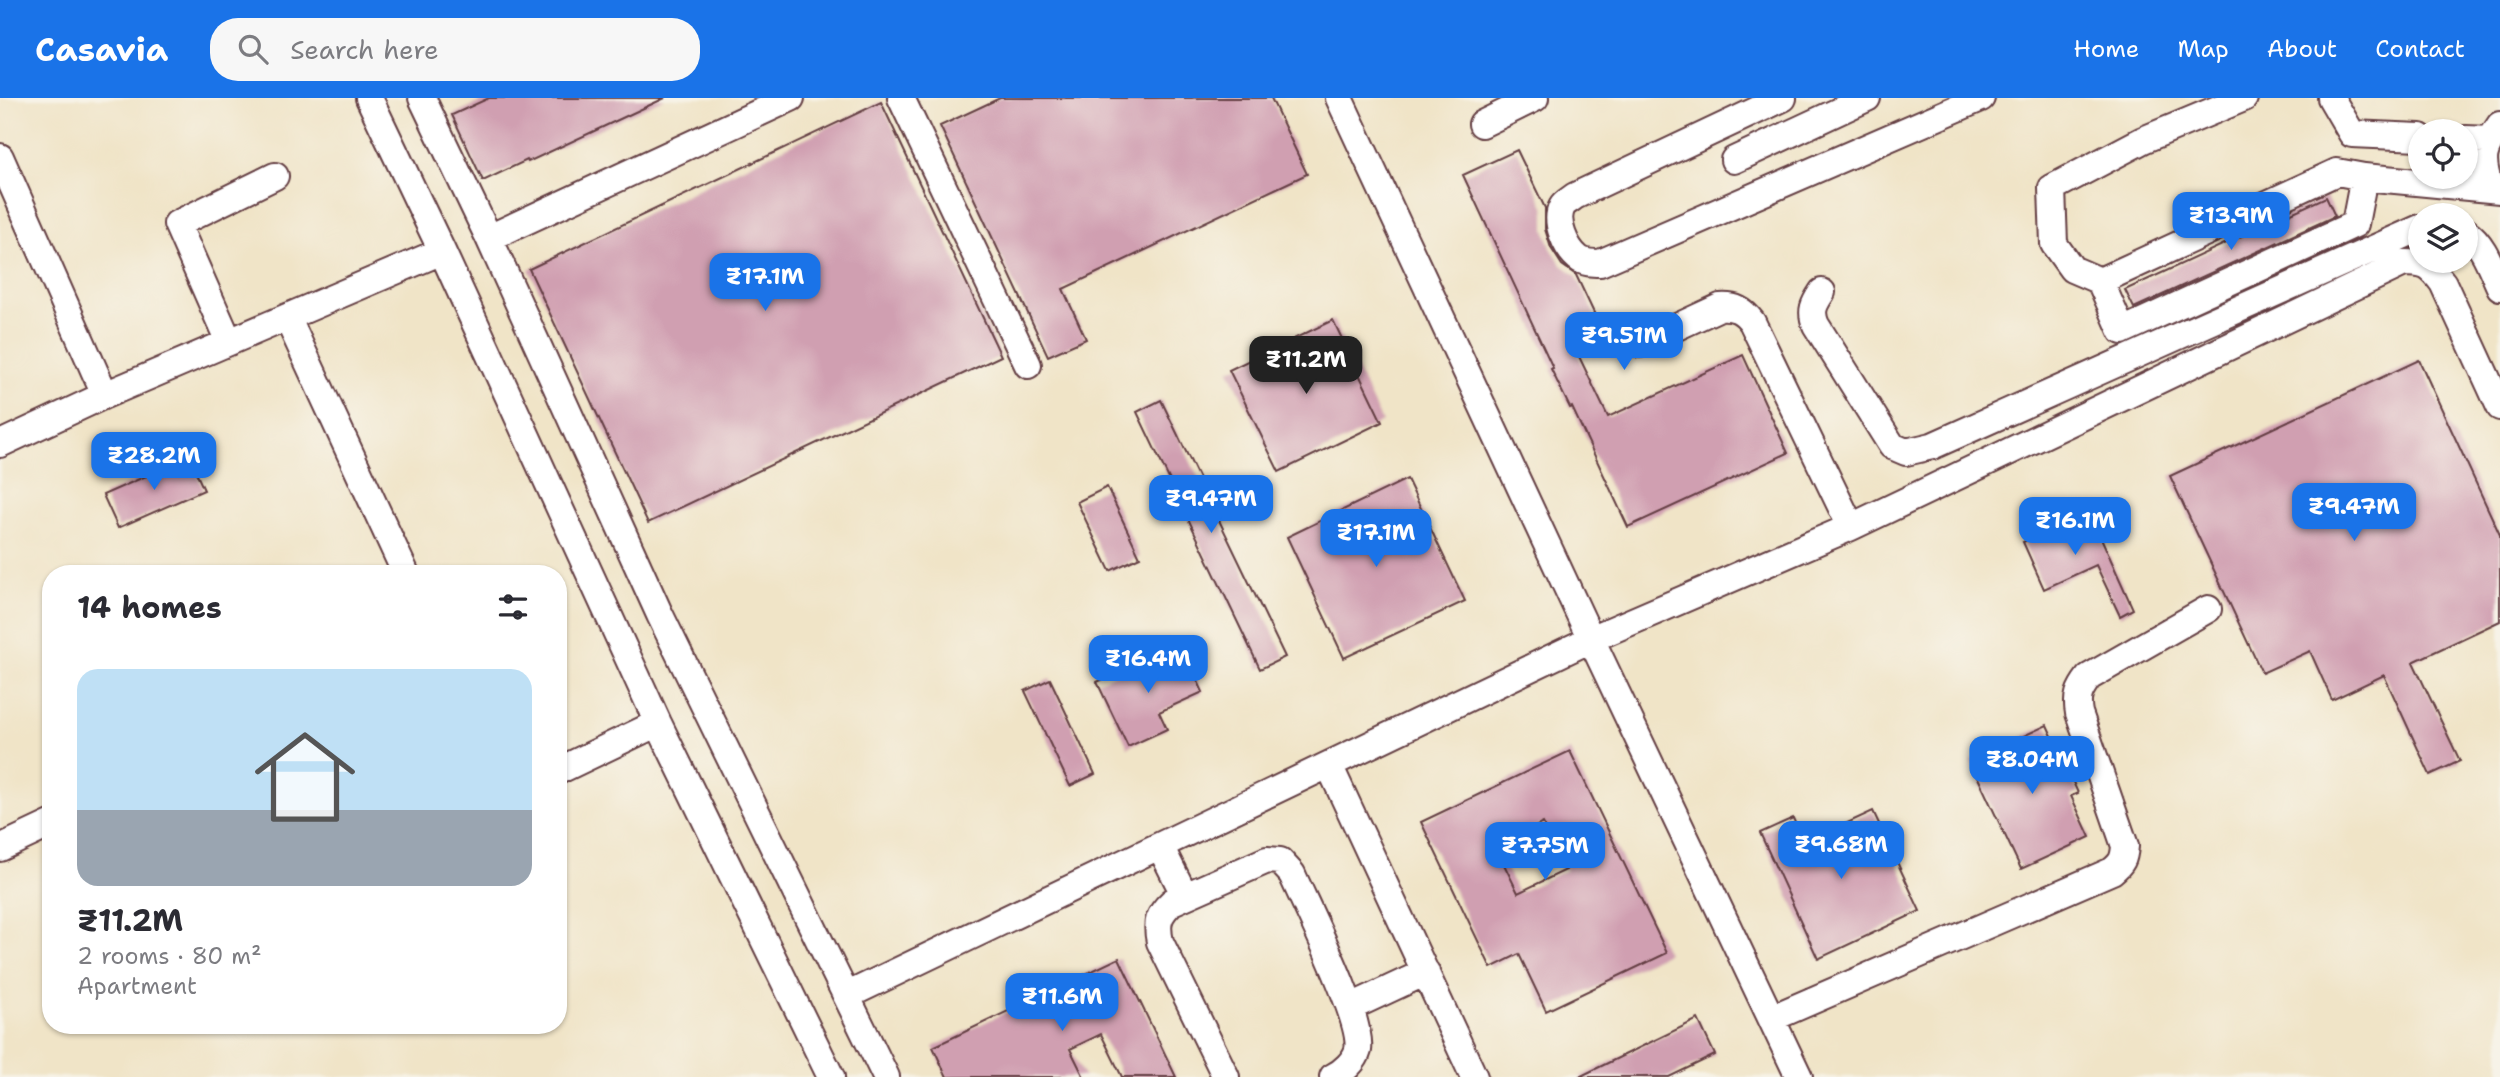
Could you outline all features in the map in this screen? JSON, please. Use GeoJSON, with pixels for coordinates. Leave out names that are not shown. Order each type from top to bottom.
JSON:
{"type":"FeatureCollection","features":[{"type":"Feature","properties":{"kind":"street"},"geometry":{"type":"LineString","coordinates":[[369,98],[442,251],[657,723],[831,1077]]}},
{"type":"Feature","properties":{"kind":"street"},"geometry":{"type":"LineString","coordinates":[[422,98],[489,238],[660,615],[886,1077]]}},
{"type":"Feature","properties":{"kind":"street"},"geometry":{"type":"LineString","coordinates":[[489,238],[791,98]]}},
{"type":"Feature","properties":{"kind":"street"},"geometry":{"type":"LineString","coordinates":[[901,98],[1028,365]]}},
{"type":"Feature","properties":{"kind":"street"},"geometry":{"type":"LineString","coordinates":[[1339,98],[1799,1077]]}},
{"type":"Feature","properties":{"kind":"street"},"geometry":{"type":"LineString","coordinates":[[1482,124],[1535,98]]}},
{"type":"Feature","properties":{"kind":"street"},"geometry":{"type":"LineString","coordinates":[[1783,98],[1575,196],[1562,206],[1560,228],[1578,259],[1600,263],[1753,197],[1950,104],[1981,98]]}},
{"type":"Feature","properties":{"kind":"street"},"geometry":{"type":"LineString","coordinates":[[1734,160],[1867,98]]}},
{"type":"Feature","properties":{"kind":"street"},"geometry":{"type":"LineString","coordinates":[[2244,98],[2143,140],[2052,188],[2054,244],[2072,269],[2100,281],[2122,331],[2355,224],[2364,177]]}},
{"type":"Feature","properties":{"kind":"street"},"geometry":{"type":"LineString","coordinates":[[2331,98],[2352,134],[2408,136]]}},
{"type":"Feature","properties":{"kind":"street"},"geometry":{"type":"LineString","coordinates":[[1718,128],[1753,197]]}},
{"type":"Feature","properties":{"kind":"street"},"geometry":{"type":"LineString","coordinates":[[2486,134],[2483,166],[2495,189]]}},
{"type":"Feature","properties":{"kind":"street"},"geometry":{"type":"LineString","coordinates":[[0,157],[105,395]]}},
{"type":"Feature","properties":{"kind":"street"},"geometry":{"type":"LineString","coordinates":[[2100,281],[2337,172],[2495,189]]}},
{"type":"Feature","properties":{"kind":"street"},"geometry":{"type":"LineString","coordinates":[[229,342],[177,224],[275,176]]}},
{"type":"Feature","properties":{"kind":"street"},"geometry":{"type":"LineString","coordinates":[[1822,292],[1814,304],[1812,314],[1816,325],[1892,446],[1906,452],[1932,446],[2408,233]]}},
{"type":"Feature","properties":{"kind":"street"},"geometry":{"type":"LineString","coordinates":[[2478,244],[2500,287]]}},
{"type":"Feature","properties":{"kind":"street"},"geometry":{"type":"LineString","coordinates":[[0,444],[105,395],[442,251]]}},
{"type":"Feature","properties":{"kind":"street"},"geometry":{"type":"LineString","coordinates":[[848,995],[1591,639],[1851,527],[2404,264],[2417,263],[2432,267],[2443,283],[2500,407]]}},
{"type":"Feature","properties":{"kind":"street"},"geometry":{"type":"LineString","coordinates":[[1640,344],[1720,307],[1733,306],[1745,313],[1752,322],[1851,527]]}},
{"type":"Feature","properties":{"kind":"street"},"geometry":{"type":"LineString","coordinates":[[287,317],[402,565]]}},
{"type":"Feature","properties":{"kind":"street"},"geometry":{"type":"LineString","coordinates":[[1772,1018],[2112,871],[2121,864],[2124,846],[2078,713],[2079,689],[2089,677],[2208,608]]}},
{"type":"Feature","properties":{"kind":"street"},"geometry":{"type":"LineString","coordinates":[[567,767],[657,723]]}},
{"type":"Feature","properties":{"kind":"street"},"geometry":{"type":"LineString","coordinates":[[1329,765],[1474,1077]]}},
{"type":"Feature","properties":{"kind":"street"},"geometry":{"type":"LineString","coordinates":[[0,848],[42,828]]}},
{"type":"Feature","properties":{"kind":"street"},"geometry":{"type":"LineString","coordinates":[[1160,846],[1185,896]]}},
{"type":"Feature","properties":{"kind":"street"},"geometry":{"type":"LineString","coordinates":[[1226,1077],[1160,942],[1157,926],[1160,913],[1172,902],[1267,859],[1280,861],[1292,874],[1351,1007],[1359,1048],[1353,1060],[1340,1074],[1333,1077]]}},
{"type":"Feature","properties":{"kind":"street"},"geometry":{"type":"LineString","coordinates":[[1351,1007],[1426,972]]}},
{"type":"Feature","properties":{"kind":"building"},"geometry":{"type":"Polygon","coordinates":[[[489,98],[665,98],[483,181],[452,115],[489,98]]]}},
{"type":"Feature","properties":{"kind":"building"},"geometry":{"type":"Polygon","coordinates":[[[1000,98],[1271,98],[1307,174],[1063,289],[1086,339],[1048,356],[940,126],[1000,98]]]}},
{"type":"Feature","properties":{"kind":"building"},"geometry":{"type":"Polygon","coordinates":[[[881,102],[1001,356],[648,523],[529,269],[881,102]]]}},
{"type":"Feature","properties":{"kind":"building"},"geometry":{"type":"Polygon","coordinates":[[[1517,150],[1545,208],[1545,229],[1551,248],[1562,265],[1576,275],[1602,330],[1573,344],[1608,417],[1743,355],[1788,453],[1628,527],[1572,407],[1570,408],[1551,369],[1553,368],[1463,175],[1517,150]]]}},
{"type":"Feature","properties":{"kind":"building"},"geometry":{"type":"Polygon","coordinates":[[[2326,197],[2335,216],[2134,308],[2125,290],[2326,197]]]}},
{"type":"Feature","properties":{"kind":"building"},"geometry":{"type":"Polygon","coordinates":[[[1333,320],[1382,422],[1279,472],[1229,370],[1333,320]]]}},
{"type":"Feature","properties":{"kind":"building"},"geometry":{"type":"Polygon","coordinates":[[[2419,360],[2500,535],[2500,621],[2413,662],[2460,761],[2430,775],[2384,675],[2332,700],[2310,651],[2262,673],[2170,476],[2419,360]]]}},
{"type":"Feature","properties":{"kind":"building"},"geometry":{"type":"Polygon","coordinates":[[[1161,400],[1285,657],[1260,669],[1137,412],[1161,400]]]}},
{"type":"Feature","properties":{"kind":"building"},"geometry":{"type":"Polygon","coordinates":[[[189,457],[204,490],[118,528],[103,495],[189,457]]]}},
{"type":"Feature","properties":{"kind":"building"},"geometry":{"type":"Polygon","coordinates":[[[1407,479],[1465,601],[1344,658],[1287,537],[1407,479]]]}},
{"type":"Feature","properties":{"kind":"building"},"geometry":{"type":"Polygon","coordinates":[[[1107,487],[1140,557],[1110,571],[1077,502],[1107,487]]]}},
{"type":"Feature","properties":{"kind":"building"},"geometry":{"type":"Polygon","coordinates":[[[2089,511],[2133,609],[2120,616],[2096,565],[2044,589],[2023,542],[2089,511]]]}},
{"type":"Feature","properties":{"kind":"building"},"geometry":{"type":"Polygon","coordinates":[[[1183,650],[1203,692],[1159,712],[1167,729],[1128,747],[1097,682],[1136,664],[1139,670],[1183,650]]]}},
{"type":"Feature","properties":{"kind":"building"},"geometry":{"type":"Polygon","coordinates":[[[1050,679],[1095,774],[1070,786],[1025,691],[1050,679]]]}},
{"type":"Feature","properties":{"kind":"building"},"geometry":{"type":"Polygon","coordinates":[[[2047,725],[2078,793],[2071,796],[2090,837],[2021,869],[1970,761],[2047,725]]]}},
{"type":"Feature","properties":{"kind":"building"},"geometry":{"type":"Polygon","coordinates":[[[1570,751],[1667,953],[1546,1011],[1519,954],[1491,968],[1421,822],[1570,751]],[[1543,823],[1495,846],[1518,893],[1566,870],[1543,823]]]}},
{"type":"Feature","properties":{"kind":"building"},"geometry":{"type":"Polygon","coordinates":[[[1873,811],[1920,911],[1818,959],[1760,833],[1793,818],[1804,843],[1873,811]]]}},
{"type":"Feature","properties":{"kind":"building"},"geometry":{"type":"Polygon","coordinates":[[[1119,958],[1176,1077],[1122,1077],[1101,1034],[1070,1049],[1084,1077],[947,1077],[933,1047],[1119,958]]]}},
{"type":"Feature","properties":{"kind":"building"},"geometry":{"type":"Polygon","coordinates":[[[1698,1019],[1715,1055],[1669,1077],[1579,1077],[1698,1019]]]}}]}
